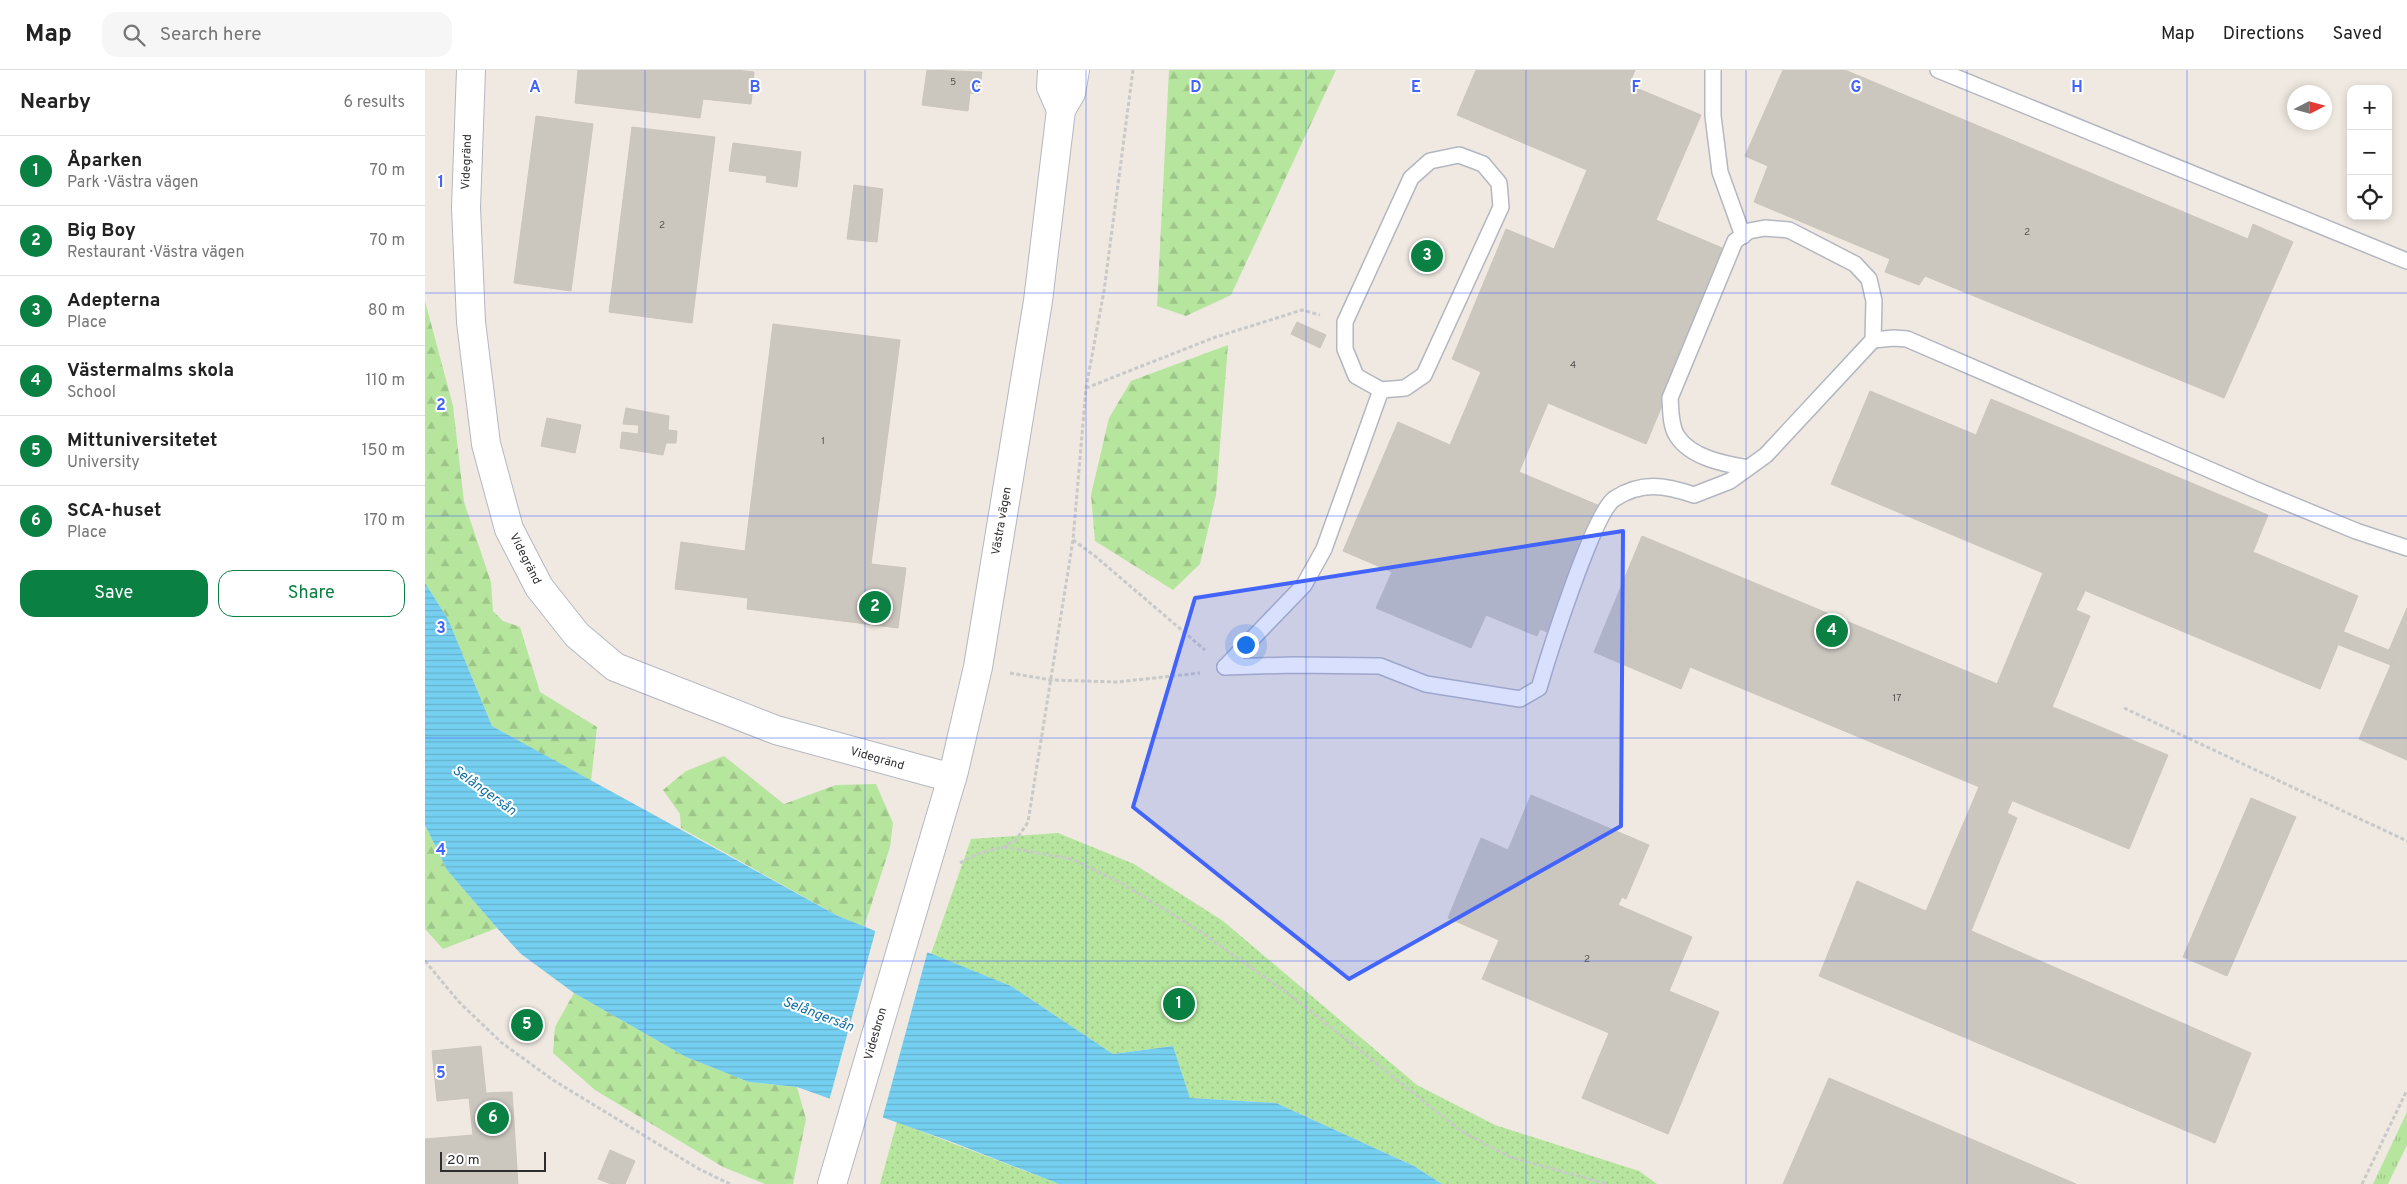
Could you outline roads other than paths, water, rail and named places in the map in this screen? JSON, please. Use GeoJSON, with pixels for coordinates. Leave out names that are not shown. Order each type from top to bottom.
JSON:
{"type":"FeatureCollection","features":[{"type":"Feature","properties":{"kind":"street","name":"Videgränd"},"geometry":{"type":"LineString","coordinates":[[471,70],[465,207],[471,322],[485,434],[509,529],[539,587],[577,635],[615,667],[776,730],[951,778]]}},
{"type":"Feature","properties":{"kind":"street"},"geometry":{"type":"LineString","coordinates":[[1053,70],[1051,87],[1061,110]]}},
{"type":"Feature","properties":{"kind":"street","name":"Västra vägen"},"geometry":{"type":"LineString","coordinates":[[908,925],[951,778],[978,667],[1038,301],[1061,110],[1071,93],[1075,70]]}},
{"type":"Feature","properties":{"kind":"street","name":"Videsbron"},"geometry":{"type":"LineString","coordinates":[[832,1184],[908,925]]}},
{"type":"Feature","properties":{"kind":"lane"},"geometry":{"type":"LineString","coordinates":[[1713,70],[1713,116],[1720,172],[1743,236]]}},
{"type":"Feature","properties":{"kind":"lane"},"geometry":{"type":"LineString","coordinates":[[1938,70],[2407,261]]}},
{"type":"Feature","properties":{"kind":"lane"},"geometry":{"type":"LineString","coordinates":[[1459,155],[1483,164],[1499,183],[1501,207],[1424,375],[1405,388],[1381,390],[1356,376],[1345,349],[1345,322],[1411,178],[1430,161],[1459,155]]}},
{"type":"Feature","properties":{"kind":"lane"},"geometry":{"type":"LineString","coordinates":[[1381,390],[1324,549],[1304,586],[1225,667],[1293,665],[1379,666],[1427,684],[1520,699],[1539,688],[1553,640],[1599,519],[1613,500],[1637,487],[1669,486],[1694,496],[1730,482],[1766,455],[1873,340],[1874,301],[1869,279],[1855,264],[1789,230],[1765,228],[1749,231],[1735,241],[1670,398],[1671,417],[1677,437],[1697,453],[1719,464],[1748,468]]}},
{"type":"Feature","properties":{"kind":"lane"},"geometry":{"type":"LineString","coordinates":[[1873,340],[1907,339],[2254,489],[2356,531],[2407,548]]}},
{"type":"Feature","properties":{"kind":"water","name":"Selångersån"},"geometry":{"type":"Polygon","coordinates":[[[425,583],[448,619],[492,726],[838,916],[1011,986],[1113,1054],[1173,1046],[1190,1098],[1276,1103],[1414,1166],[1442,1184],[1059,1184],[952,1142],[797,1087],[749,1082],[686,1057],[574,993],[521,954],[497,928],[447,870],[425,825],[425,583]]]}},
{"type":"Feature","properties":{"kind":"place","name":"Adepterna"},"geometry":{"type":"Point","coordinates":[1427,256]}},
{"type":"Feature","properties":{"kind":"place","name":"Big Boy"},"geometry":{"type":"Point","coordinates":[875,607]}},
{"type":"Feature","properties":{"kind":"place","name":"Västermalms skola"},"geometry":{"type":"Point","coordinates":[1832,631]}},
{"type":"Feature","properties":{"kind":"place","name":"Åparken"},"geometry":{"type":"Point","coordinates":[1179,1004]}},
{"type":"Feature","properties":{"kind":"place","name":"Mittuniversitetet"},"geometry":{"type":"Point","coordinates":[527,1025]}},
{"type":"Feature","properties":{"kind":"place","name":"SCA-huset"},"geometry":{"type":"Point","coordinates":[493,1118]}}]}
